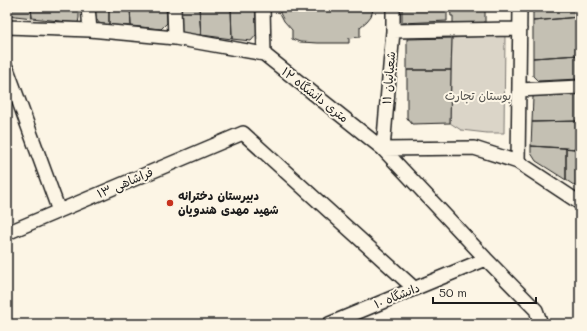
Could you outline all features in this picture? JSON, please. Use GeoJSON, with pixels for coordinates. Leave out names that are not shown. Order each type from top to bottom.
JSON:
{"type":"FeatureCollection","features":[{"type":"Feature","properties":{"kind":"street"},"geometry":{"type":"LineString","coordinates":[[88,7],[90,30]]}},
{"type":"Feature","properties":{"kind":"street"},"geometry":{"type":"LineString","coordinates":[[174,7],[174,38]]}},
{"type":"Feature","properties":{"kind":"street"},"geometry":{"type":"LineString","coordinates":[[263,7],[264,54]]}},
{"type":"Feature","properties":{"kind":"street","name":"شعبانیان ۱۱"},"geometry":{"type":"LineString","coordinates":[[383,149],[393,32],[393,7]]}},
{"type":"Feature","properties":{"kind":"street"},"geometry":{"type":"LineString","coordinates":[[518,162],[520,7]]}},
{"type":"Feature","properties":{"kind":"street","name":"۱۲ متری دانشگاه"},"geometry":{"type":"LineString","coordinates":[[7,27],[90,30],[174,38],[264,54],[383,149],[486,260],[536,310],[541,324]]}},
{"type":"Feature","properties":{"kind":"street"},"geometry":{"type":"LineString","coordinates":[[393,32],[520,29]]}},
{"type":"Feature","properties":{"kind":"street"},"geometry":{"type":"LineString","coordinates":[[7,69],[59,211]]}},
{"type":"Feature","properties":{"kind":"street"},"geometry":{"type":"LineString","coordinates":[[519,90],[580,87]]}},
{"type":"Feature","properties":{"kind":"street","name":"فراشاهی ۱۳"},"geometry":{"type":"LineString","coordinates":[[7,233],[243,133],[415,289]]}},
{"type":"Feature","properties":{"kind":"street"},"geometry":{"type":"LineString","coordinates":[[383,149],[474,148],[518,162],[580,203]]}},
{"type":"Feature","properties":{"kind":"street","name":"دانشگاه ۱۰"},"geometry":{"type":"LineString","coordinates":[[330,324],[486,260]]}},
{"type":"Feature","properties":{"kind":"green space","name":"بوستان تجارت"},"geometry":{"type":"Polygon","coordinates":[[[505,35],[504,133],[461,130],[450,123],[452,38],[505,35]]]}},
{"type":"Feature","properties":{"kind":"building"},"geometry":{"type":"Polygon","coordinates":[[[7,7],[31,7],[32,18],[7,15],[7,7]]]}},
{"type":"Feature","properties":{"kind":"building"},"geometry":{"type":"Polygon","coordinates":[[[31,7],[79,7],[78,23],[32,18],[31,7]]]}},
{"type":"Feature","properties":{"kind":"building"},"geometry":{"type":"Polygon","coordinates":[[[95,7],[109,7],[109,25],[100,24],[96,19],[95,7]]]}},
{"type":"Feature","properties":{"kind":"building"},"geometry":{"type":"Polygon","coordinates":[[[109,7],[130,7],[131,26],[109,25],[109,7]]]}},
{"type":"Feature","properties":{"kind":"building"},"geometry":{"type":"Polygon","coordinates":[[[130,7],[166,7],[167,23],[161,29],[131,26],[130,7]]]}},
{"type":"Feature","properties":{"kind":"building"},"geometry":{"type":"Polygon","coordinates":[[[179,7],[199,7],[201,35],[184,34],[179,28],[179,7]]]}},
{"type":"Feature","properties":{"kind":"building"},"geometry":{"type":"Polygon","coordinates":[[[199,7],[231,7],[232,39],[201,35],[199,7]]]}},
{"type":"Feature","properties":{"kind":"building"},"geometry":{"type":"Polygon","coordinates":[[[231,7],[255,7],[257,34],[251,41],[232,39],[231,7]]]}},
{"type":"Feature","properties":{"kind":"building"},"geometry":{"type":"Polygon","coordinates":[[[279,7],[373,7],[373,10],[371,16],[360,27],[360,37],[349,38],[349,43],[318,43],[300,42],[292,39],[292,30],[284,21],[279,7]]]}},
{"type":"Feature","properties":{"kind":"building"},"geometry":{"type":"Polygon","coordinates":[[[402,7],[447,7],[447,21],[402,23],[402,7]]]}},
{"type":"Feature","properties":{"kind":"building"},"geometry":{"type":"Polygon","coordinates":[[[450,7],[485,7],[485,24],[453,24],[453,16],[451,16],[450,7]]]}},
{"type":"Feature","properties":{"kind":"building"},"geometry":{"type":"Polygon","coordinates":[[[533,7],[578,7],[579,17],[533,21],[533,7]]]}},
{"type":"Feature","properties":{"kind":"building"},"geometry":{"type":"Polygon","coordinates":[[[579,17],[579,55],[533,58],[533,21],[579,17]]]}},
{"type":"Feature","properties":{"kind":"building"},"geometry":{"type":"Polygon","coordinates":[[[580,34],[580,79],[579,79],[580,34]]]}},
{"type":"Feature","properties":{"kind":"building"},"geometry":{"type":"Polygon","coordinates":[[[452,38],[451,70],[407,70],[407,39],[452,38]]]}},
{"type":"Feature","properties":{"kind":"building"},"geometry":{"type":"Polygon","coordinates":[[[579,55],[579,79],[538,81],[533,76],[533,58],[579,55]]]}},
{"type":"Feature","properties":{"kind":"building"},"geometry":{"type":"Polygon","coordinates":[[[407,70],[451,70],[450,123],[412,124],[407,118],[407,70]]]}},
{"type":"Feature","properties":{"kind":"building"},"geometry":{"type":"Polygon","coordinates":[[[580,92],[580,121],[532,122],[533,97],[537,94],[580,92]]]}},
{"type":"Feature","properties":{"kind":"building"},"geometry":{"type":"Polygon","coordinates":[[[580,121],[580,147],[575,149],[531,146],[532,122],[580,121]]]}},
{"type":"Feature","properties":{"kind":"building"},"geometry":{"type":"Polygon","coordinates":[[[531,146],[566,148],[566,180],[536,161],[531,153],[531,146]]]}},
{"type":"Feature","properties":{"kind":"building"},"geometry":{"type":"Polygon","coordinates":[[[580,147],[580,189],[566,180],[566,148],[575,149],[580,147]]]}},
{"type":"Feature","properties":{"kind":"place","name":"دبیرستان دخترانه شهید مهدی هندویان"},"geometry":{"type":"Point","coordinates":[170,203]}}]}
